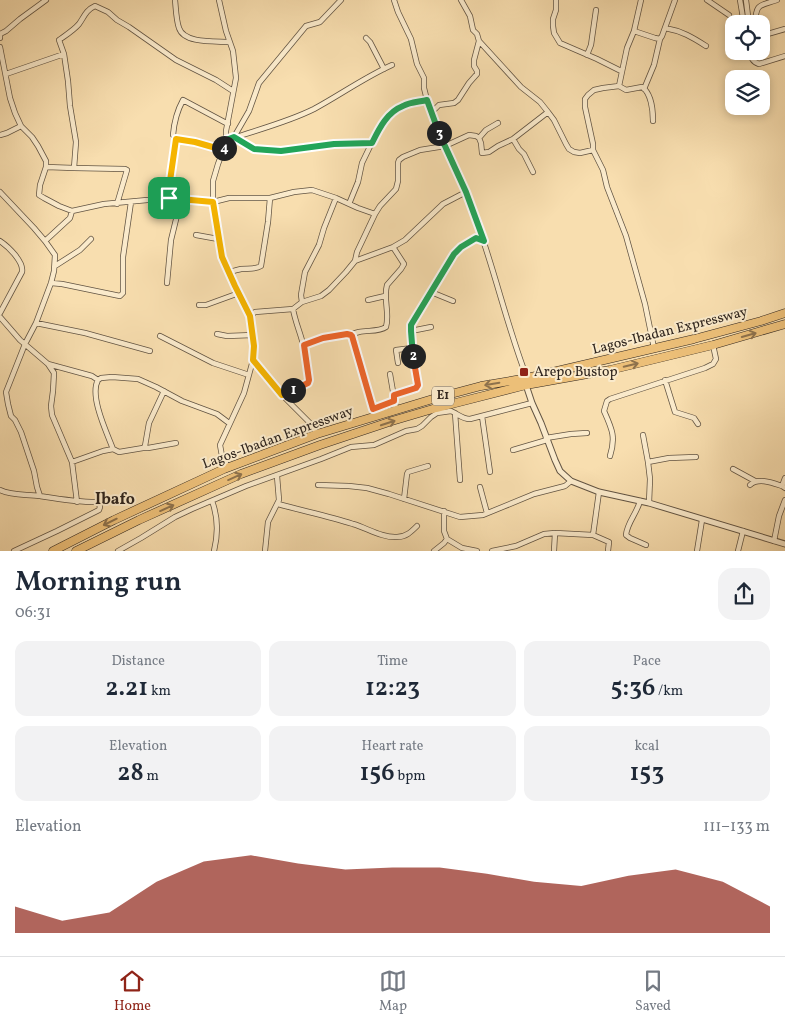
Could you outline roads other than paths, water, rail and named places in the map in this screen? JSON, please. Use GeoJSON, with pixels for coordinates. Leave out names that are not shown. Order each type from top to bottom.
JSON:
{"type":"FeatureCollection","features":[{"type":"Feature","properties":{"kind":"highway","name":"Lagos-Ibadan Expressway"},"geometry":{"type":"LineString","coordinates":[[76,551],[233,478],[365,430],[527,382],[574,366],[719,332],[785,313]]}},
{"type":"Feature","properties":{"kind":"highway","name":"Lagos-Ibadan Expressway"},"geometry":{"type":"LineString","coordinates":[[53,551],[114,520],[228,467],[395,405],[481,386],[527,382],[610,370],[713,345],[785,324]]}},
{"type":"Feature","properties":{"kind":"street"},"geometry":{"type":"LineString","coordinates":[[0,38],[0,33],[46,0]]}},
{"type":"Feature","properties":{"kind":"street"},"geometry":{"type":"LineString","coordinates":[[175,0],[179,30],[183,34],[194,40],[229,42]]}},
{"type":"Feature","properties":{"kind":"street"},"geometry":{"type":"LineString","coordinates":[[219,0],[233,51],[236,78],[226,140],[215,173],[213,202],[222,257],[250,316],[253,335],[253,360],[244,393],[220,445],[222,456],[228,467]]}},
{"type":"Feature","properties":{"kind":"street"},"geometry":{"type":"LineString","coordinates":[[234,137],[249,111],[259,83],[306,26],[320,22],[341,0]]}},
{"type":"Feature","properties":{"kind":"street"},"geometry":{"type":"LineString","coordinates":[[394,0],[411,40],[417,64],[424,78],[427,100],[442,141],[466,192],[484,241],[532,403],[560,471],[571,481],[599,492],[649,503],[785,544]]}},
{"type":"Feature","properties":{"kind":"street"},"geometry":{"type":"LineString","coordinates":[[461,0],[470,16],[473,30],[479,40],[521,87],[540,102],[557,125],[569,149],[580,153],[593,150]]}},
{"type":"Feature","properties":{"kind":"street"},"geometry":{"type":"LineString","coordinates":[[556,0],[553,26],[556,38],[560,43],[621,71]]}},
{"type":"Feature","properties":{"kind":"street"},"geometry":{"type":"LineString","coordinates":[[619,86],[621,71],[634,31],[641,0]]}},
{"type":"Feature","properties":{"kind":"street"},"geometry":{"type":"LineString","coordinates":[[644,89],[654,65],[660,39],[675,0]]}},
{"type":"Feature","properties":{"kind":"street"},"geometry":{"type":"LineString","coordinates":[[707,0],[729,15]]}},
{"type":"Feature","properties":{"kind":"street"},"geometry":{"type":"LineString","coordinates":[[740,0],[742,15]]}},
{"type":"Feature","properties":{"kind":"street"},"geometry":{"type":"LineString","coordinates":[[746,0],[748,15]]}},
{"type":"Feature","properties":{"kind":"street"},"geometry":{"type":"LineString","coordinates":[[756,15],[758,8],[777,0]]}},
{"type":"Feature","properties":{"kind":"street"},"geometry":{"type":"LineString","coordinates":[[74,168],[76,142],[64,54],[59,40],[74,29],[85,14],[95,6],[108,12],[176,60],[233,90]]}},
{"type":"Feature","properties":{"kind":"street"},"geometry":{"type":"LineString","coordinates":[[587,55],[591,45],[596,10]]}},
{"type":"Feature","properties":{"kind":"street"},"geometry":{"type":"LineString","coordinates":[[665,28],[677,30],[691,36],[706,46]]}},
{"type":"Feature","properties":{"kind":"street"},"geometry":{"type":"LineString","coordinates":[[770,33],[785,29]]}},
{"type":"Feature","properties":{"kind":"street"},"geometry":{"type":"LineString","coordinates":[[634,31],[660,39]]}},
{"type":"Feature","properties":{"kind":"street"},"geometry":{"type":"LineString","coordinates":[[366,38],[384,69]]}},
{"type":"Feature","properties":{"kind":"street"},"geometry":{"type":"LineString","coordinates":[[432,112],[439,105],[454,103],[458,100],[477,74],[478,71],[474,66],[474,60],[479,40]]}},
{"type":"Feature","properties":{"kind":"street"},"geometry":{"type":"LineString","coordinates":[[0,47],[10,98],[21,126],[32,137],[46,161],[40,185],[40,195],[59,206],[72,211],[104,204],[156,199],[169,198],[213,202],[229,198],[270,198],[302,190],[312,190],[375,214]]}},
{"type":"Feature","properties":{"kind":"street"},"geometry":{"type":"LineString","coordinates":[[6,74],[64,54]]}},
{"type":"Feature","properties":{"kind":"street"},"geometry":{"type":"LineString","coordinates":[[753,60],[759,64],[785,56]]}},
{"type":"Feature","properties":{"kind":"street"},"geometry":{"type":"LineString","coordinates":[[226,140],[285,121],[313,109],[392,65]]}},
{"type":"Feature","properties":{"kind":"street"},"geometry":{"type":"LineString","coordinates":[[0,80],[7,81]]}},
{"type":"Feature","properties":{"kind":"street"},"geometry":{"type":"LineString","coordinates":[[653,121],[647,92],[642,88],[626,90],[619,86],[603,88],[594,90],[585,99],[593,150],[603,170],[607,187],[626,236],[645,304],[654,348]]}},
{"type":"Feature","properties":{"kind":"street"},"geometry":{"type":"LineString","coordinates":[[169,198],[176,139],[173,135],[174,126],[183,100],[228,124]]}},
{"type":"Feature","properties":{"kind":"street"},"geometry":{"type":"LineString","coordinates":[[349,204],[358,182],[362,163],[385,120],[405,104],[427,100]]}},
{"type":"Feature","properties":{"kind":"street"},"geometry":{"type":"LineString","coordinates":[[250,316],[256,312],[293,309],[302,302],[320,296],[329,290],[355,261],[357,252],[375,214],[396,189],[398,163],[403,157],[420,150],[445,146],[469,135],[479,138],[482,153],[489,152],[513,139],[548,112]]}},
{"type":"Feature","properties":{"kind":"street"},"geometry":{"type":"LineString","coordinates":[[479,138],[486,130],[498,123]]}},
{"type":"Feature","properties":{"kind":"street"},"geometry":{"type":"LineString","coordinates":[[0,135],[21,126]]}},
{"type":"Feature","properties":{"kind":"street"},"geometry":{"type":"LineString","coordinates":[[234,137],[254,149],[281,151],[334,144],[372,143]]}},
{"type":"Feature","properties":{"kind":"street"},"geometry":{"type":"LineString","coordinates":[[176,139],[223,150]]}},
{"type":"Feature","properties":{"kind":"street"},"geometry":{"type":"LineString","coordinates":[[513,139],[524,154],[533,172]]}},
{"type":"Feature","properties":{"kind":"street"},"geometry":{"type":"LineString","coordinates":[[46,167],[126,169],[126,176],[117,204]]}},
{"type":"Feature","properties":{"kind":"street"},"geometry":{"type":"LineString","coordinates":[[0,192],[45,241],[55,256],[51,283],[6,392],[11,416],[21,432],[40,496]]}},
{"type":"Feature","properties":{"kind":"street"},"geometry":{"type":"LineString","coordinates":[[355,261],[393,247],[411,236],[443,204],[466,192]]}},
{"type":"Feature","properties":{"kind":"street"},"geometry":{"type":"LineString","coordinates":[[228,273],[261,266],[270,198]]}},
{"type":"Feature","properties":{"kind":"street"},"geometry":{"type":"LineString","coordinates":[[302,302],[301,295],[305,272],[320,245],[324,228],[336,198]]}},
{"type":"Feature","properties":{"kind":"street"},"geometry":{"type":"LineString","coordinates":[[167,283],[171,240],[181,199]]}},
{"type":"Feature","properties":{"kind":"street"},"geometry":{"type":"LineString","coordinates":[[51,283],[115,296],[120,296],[123,293],[123,257],[131,202]]}},
{"type":"Feature","properties":{"kind":"street"},"geometry":{"type":"LineString","coordinates":[[45,241],[70,218],[72,211]]}},
{"type":"Feature","properties":{"kind":"street"},"geometry":{"type":"LineString","coordinates":[[196,235],[218,239]]}},
{"type":"Feature","properties":{"kind":"street"},"geometry":{"type":"LineString","coordinates":[[394,395],[414,390],[418,385],[412,348],[411,325],[414,319],[454,254],[461,247],[476,238],[484,241]]}},
{"type":"Feature","properties":{"kind":"street"},"geometry":{"type":"LineString","coordinates":[[54,266],[80,250],[91,239]]}},
{"type":"Feature","properties":{"kind":"street"},"geometry":{"type":"LineString","coordinates":[[0,241],[10,249],[23,269],[0,313]]}},
{"type":"Feature","properties":{"kind":"street"},"geometry":{"type":"LineString","coordinates":[[304,345],[323,338],[380,330],[386,326],[388,321],[385,296],[387,285],[404,264],[393,247]]}},
{"type":"Feature","properties":{"kind":"street"},"geometry":{"type":"LineString","coordinates":[[431,292],[453,301]]}},
{"type":"Feature","properties":{"kind":"street"},"geometry":{"type":"LineString","coordinates":[[199,305],[206,305],[239,293]]}},
{"type":"Feature","properties":{"kind":"street"},"geometry":{"type":"LineString","coordinates":[[368,300],[385,296]]}},
{"type":"Feature","properties":{"kind":"street"},"geometry":{"type":"LineString","coordinates":[[282,395],[308,383],[309,380],[304,345],[294,319],[293,309]]}},
{"type":"Feature","properties":{"kind":"street"},"geometry":{"type":"LineString","coordinates":[[0,317],[25,344],[48,364],[54,373],[52,415],[72,462],[77,502]]}},
{"type":"Feature","properties":{"kind":"street"},"geometry":{"type":"LineString","coordinates":[[36,323],[85,333],[150,351]]}},
{"type":"Feature","properties":{"kind":"street"},"geometry":{"type":"LineString","coordinates":[[411,331],[432,327]]}},
{"type":"Feature","properties":{"kind":"street"},"geometry":{"type":"LineString","coordinates":[[217,334],[227,336],[253,335]]}},
{"type":"Feature","properties":{"kind":"street"},"geometry":{"type":"LineString","coordinates":[[351,335],[374,413]]}},
{"type":"Feature","properties":{"kind":"street"},"geometry":{"type":"LineString","coordinates":[[160,336],[213,363],[248,375]]}},
{"type":"Feature","properties":{"kind":"street"},"geometry":{"type":"LineString","coordinates":[[610,456],[613,442],[612,430],[604,411],[607,401],[713,364],[716,359],[713,345]]}},
{"type":"Feature","properties":{"kind":"street"},"geometry":{"type":"LineString","coordinates":[[398,363],[396,350],[412,348]]}},
{"type":"Feature","properties":{"kind":"street"},"geometry":{"type":"LineString","coordinates":[[253,360],[282,395],[310,423],[317,434]]}},
{"type":"Feature","properties":{"kind":"street"},"geometry":{"type":"LineString","coordinates":[[48,364],[92,376],[98,380]]}},
{"type":"Feature","properties":{"kind":"street"},"geometry":{"type":"LineString","coordinates":[[390,374],[395,405]]}},
{"type":"Feature","properties":{"kind":"street"},"geometry":{"type":"LineString","coordinates":[[113,450],[97,405],[96,383],[101,378],[138,379],[182,401],[216,414],[229,423]]}},
{"type":"Feature","properties":{"kind":"street"},"geometry":{"type":"LineString","coordinates":[[665,380],[675,412],[694,418],[698,424]]}},
{"type":"Feature","properties":{"kind":"street"},"geometry":{"type":"LineString","coordinates":[[143,448],[149,423],[164,391]]}},
{"type":"Feature","properties":{"kind":"street"},"geometry":{"type":"LineString","coordinates":[[120,551],[175,517],[246,486],[351,447],[374,445],[406,431],[417,429],[430,417],[437,414],[450,411],[465,419],[532,403]]}},
{"type":"Feature","properties":{"kind":"street"},"geometry":{"type":"LineString","coordinates":[[455,413],[460,480]]}},
{"type":"Feature","properties":{"kind":"street"},"geometry":{"type":"LineString","coordinates":[[482,416],[490,472]]}},
{"type":"Feature","properties":{"kind":"street"},"geometry":{"type":"LineString","coordinates":[[513,450],[547,439],[587,433]]}},
{"type":"Feature","properties":{"kind":"street"},"geometry":{"type":"LineString","coordinates":[[643,435],[650,479],[649,503]]}},
{"type":"Feature","properties":{"kind":"street"},"geometry":{"type":"LineString","coordinates":[[72,462],[103,451],[113,450],[119,452],[176,442]]}},
{"type":"Feature","properties":{"kind":"street"},"geometry":{"type":"LineString","coordinates":[[287,457],[293,469]]}},
{"type":"Feature","properties":{"kind":"street"},"geometry":{"type":"LineString","coordinates":[[648,462],[669,458],[696,457]]}},
{"type":"Feature","properties":{"kind":"street"},"geometry":{"type":"LineString","coordinates":[[404,499],[406,474],[428,466]]}},
{"type":"Feature","properties":{"kind":"street"},"geometry":{"type":"LineString","coordinates":[[733,470],[753,483],[759,480],[784,487],[785,478]]}},
{"type":"Feature","properties":{"kind":"street"},"geometry":{"type":"LineString","coordinates":[[264,551],[268,522],[278,504],[277,476]]}},
{"type":"Feature","properties":{"kind":"street"},"geometry":{"type":"LineString","coordinates":[[318,485],[366,488],[460,517],[483,515],[534,494],[565,486],[571,481]]}},
{"type":"Feature","properties":{"kind":"street"},"geometry":{"type":"LineString","coordinates":[[480,487],[488,513]]}},
{"type":"Feature","properties":{"kind":"street"},"geometry":{"type":"LineString","coordinates":[[0,490],[8,493],[77,502],[96,502],[100,507],[99,510],[14,551]]}},
{"type":"Feature","properties":{"kind":"street"},"geometry":{"type":"LineString","coordinates":[[593,535],[599,492]]}},
{"type":"Feature","properties":{"kind":"street"},"geometry":{"type":"LineString","coordinates":[[774,541],[779,516],[785,500]]}},
{"type":"Feature","properties":{"kind":"street"},"geometry":{"type":"LineString","coordinates":[[212,501],[217,517],[214,551]]}},
{"type":"Feature","properties":{"kind":"street"},"geometry":{"type":"LineString","coordinates":[[640,501],[626,533],[630,538],[646,546]]}},
{"type":"Feature","properties":{"kind":"street"},"geometry":{"type":"LineString","coordinates":[[278,504],[355,524],[382,535],[394,537],[402,537],[417,526]]}},
{"type":"Feature","properties":{"kind":"street"},"geometry":{"type":"LineString","coordinates":[[444,511],[444,531],[447,539],[462,548],[477,551]]}},
{"type":"Feature","properties":{"kind":"street"},"geometry":{"type":"LineString","coordinates":[[697,551],[702,520]]}},
{"type":"Feature","properties":{"kind":"street"},"geometry":{"type":"LineString","coordinates":[[738,551],[743,531]]}},
{"type":"Feature","properties":{"kind":"street"},"geometry":{"type":"LineString","coordinates":[[554,551],[556,533]]}},
{"type":"Feature","properties":{"kind":"street"},"geometry":{"type":"LineString","coordinates":[[492,551],[516,546],[544,534],[556,533],[593,535],[609,542],[608,551]]}},
{"type":"Feature","properties":{"kind":"street"},"geometry":{"type":"LineString","coordinates":[[434,551],[447,539]]}},
{"type":"Feature","properties":{"kind":"place","name":"Arepo Bustop"},"geometry":{"type":"Point","coordinates":[524,372]}},
{"type":"Feature","properties":{"kind":"district","name":"Ibafo"},"geometry":{"type":"Point","coordinates":[115,500]}}]}
